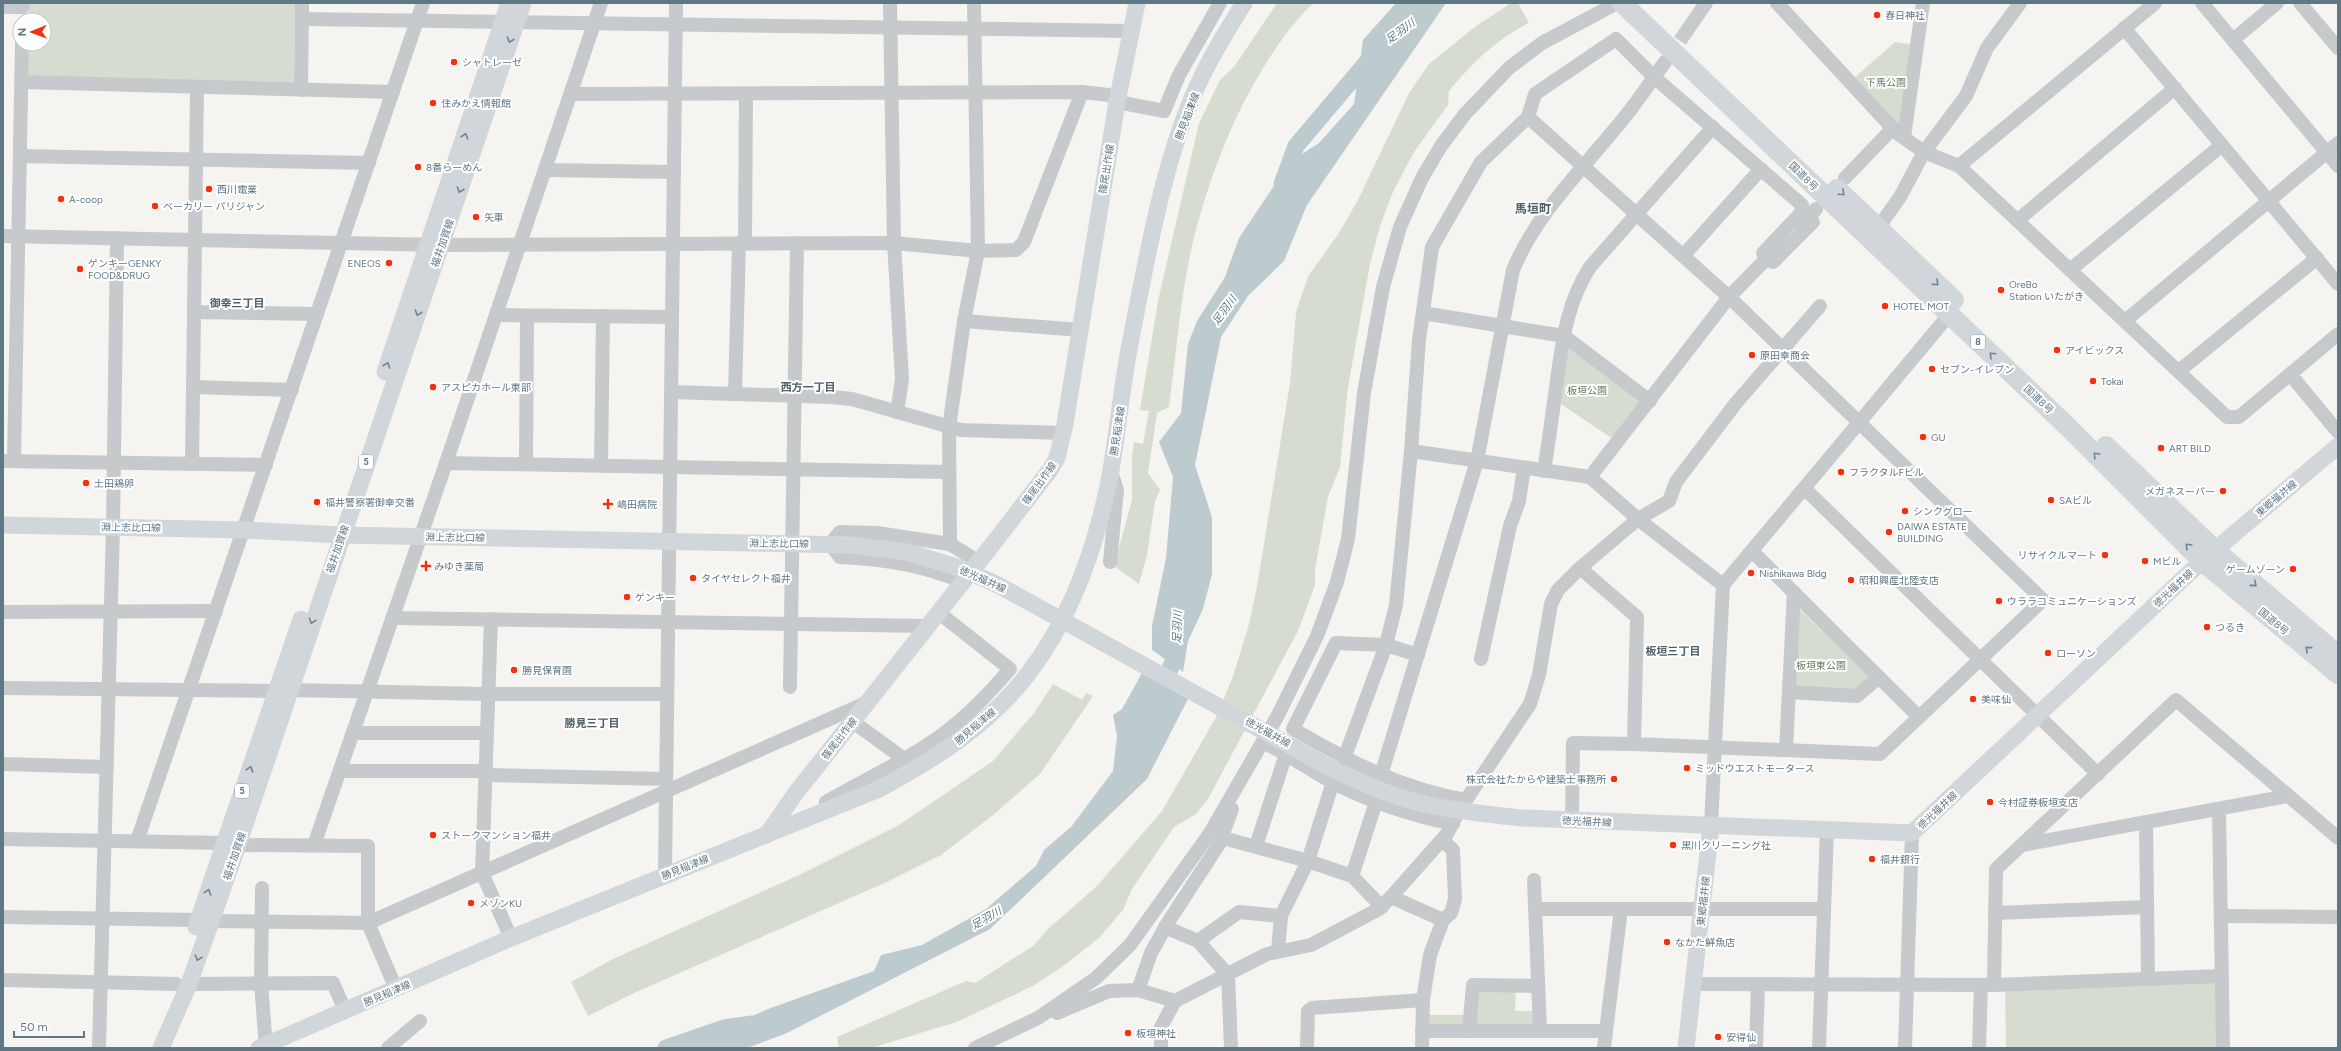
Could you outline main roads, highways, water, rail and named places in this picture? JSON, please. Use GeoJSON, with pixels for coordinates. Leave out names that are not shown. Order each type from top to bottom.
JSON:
{"type":"FeatureCollection","features":[{"type":"Feature","properties":{"kind":"highway","name":"国道8号"},"geometry":{"type":"LineString","coordinates":[[1622,3],[2069,428],[2338,674]]}},
{"type":"Feature","properties":{"kind":"highway","name":"国道8号"},"geometry":{"type":"LineString","coordinates":[[1641,3],[1878,228],[2209,555],[2338,655]]}},
{"type":"Feature","properties":{"kind":"main road","name":"福井加賀線"},"geometry":{"type":"LineString","coordinates":[[509,3],[510,20]]}},
{"type":"Feature","properties":{"kind":"main road","name":"福井加賀線"},"geometry":{"type":"LineString","coordinates":[[161,1048],[232,844],[282,690],[510,20],[523,3]]}},
{"type":"Feature","properties":{"kind":"main road","name":"篠尾出作線"},"geometry":{"type":"LineString","coordinates":[[767,835],[795,794],[938,612],[964,582],[1050,470],[1056,458],[1063,433],[1081,330],[1117,99],[1137,3]]}},
{"type":"Feature","properties":{"kind":"main road","name":"勝見稲津線"},"geometry":{"type":"LineString","coordinates":[[263,1047],[511,938],[879,789],[924,765],[968,735],[1000,705],[1029,674],[1067,621],[1092,547],[1111,471],[1130,346],[1171,158],[1203,74],[1244,3]]}},
{"type":"Feature","properties":{"kind":"main road","name":"東郷福井線"},"geometry":{"type":"LineString","coordinates":[[2209,555],[2338,446]]}},
{"type":"Feature","properties":{"kind":"main road","name":"淵上志比口線"},"geometry":{"type":"LineString","coordinates":[[3,525],[244,530],[336,535],[830,544],[890,549],[907,552]]}},
{"type":"Feature","properties":{"kind":"main road","name":"徳光福井線"},"geometry":{"type":"LineString","coordinates":[[907,552],[968,572],[1044,609],[1269,736],[1383,798],[1459,812],[1572,820],[1912,834],[2209,555]]}},
{"type":"Feature","properties":{"kind":"main road","name":"東郷福井線"},"geometry":{"type":"LineString","coordinates":[[1686,1048],[1703,909],[1711,826]]}},
{"type":"Feature","properties":{"kind":"main road","name":"福井加賀線"},"geometry":{"type":"LineString","coordinates":[[154,1048],[183,984]]}},
{"type":"Feature","properties":{"kind":"water"},"geometry":{"type":"Polygon","coordinates":[[[1396,3],[1446,3],[1307,205],[1284,261],[1248,296],[1221,337],[1195,465],[1212,517],[1212,574],[1203,609],[1188,641],[1183,672],[1152,650],[1152,626],[1166,558],[1173,477],[1159,442],[1181,413],[1188,344],[1197,321],[1225,277],[1239,238],[1290,162],[1319,143],[1354,104],[1363,40],[1396,3]]]}},
{"type":"Feature","properties":{"kind":"water"},"geometry":{"type":"Polygon","coordinates":[[[1142,673],[1188,699],[1147,779],[990,929],[787,1033],[747,1048],[657,1048],[714,1034],[768,1009],[874,971],[881,955],[922,945],[986,909],[1036,866],[1044,850],[1071,827],[1113,771],[1117,736],[1113,715],[1122,709],[1142,673]]]}},
{"type":"Feature","properties":{"kind":"waterway","name":"足羽川"},"geometry":{"type":"LineString","coordinates":[[1282,184],[1296,146],[1373,55]]}},
{"type":"Feature","properties":{"kind":"waterway","name":"足羽川"},"geometry":{"type":"LineString","coordinates":[[1161,691],[1176,654],[1177,643]]}},
{"type":"Feature","properties":{"kind":"waterway","name":"足羽川"},"geometry":{"type":"LineString","coordinates":[[666,1048],[724,1028],[752,1024]]}},
{"type":"Feature","properties":{"kind":"tunnel"},"geometry":{"type":"LineString","coordinates":[[1668,58],[1688,29]]}},
{"type":"Feature","properties":{"kind":"place","name":"春日神社"},"geometry":{"type":"Point","coordinates":[1877,15]}},
{"type":"Feature","properties":{"kind":"place","name":"シャトレーゼ"},"geometry":{"type":"Point","coordinates":[454,62]}},
{"type":"Feature","properties":{"kind":"place","name":"住みかえ情報館"},"geometry":{"type":"Point","coordinates":[433,103]}},
{"type":"Feature","properties":{"kind":"place","name":"8番らーめん"},"geometry":{"type":"Point","coordinates":[418,167]}},
{"type":"Feature","properties":{"kind":"place","name":"西川電業"},"geometry":{"type":"Point","coordinates":[209,189]}},
{"type":"Feature","properties":{"kind":"place","name":"A-coop"},"geometry":{"type":"Point","coordinates":[61,199]}},
{"type":"Feature","properties":{"kind":"place","name":"ベーカリー パリジャン"},"geometry":{"type":"Point","coordinates":[155,206]}},
{"type":"Feature","properties":{"kind":"place","name":"矢車"},"geometry":{"type":"Point","coordinates":[476,217]}},
{"type":"Feature","properties":{"kind":"place","name":"ENEOS"},"geometry":{"type":"Point","coordinates":[389,263]}},
{"type":"Feature","properties":{"kind":"place","name":"ゲンキーGENKY FOOD&DRUG"},"geometry":{"type":"Point","coordinates":[80,269]}},
{"type":"Feature","properties":{"kind":"place","name":"OreBo Station いたがき"},"geometry":{"type":"Point","coordinates":[2001,290]}},
{"type":"Feature","properties":{"kind":"place","name":"HOTEL MOT"},"geometry":{"type":"Point","coordinates":[1885,306]}},
{"type":"Feature","properties":{"kind":"place","name":"アイビックス"},"geometry":{"type":"Point","coordinates":[2057,350]}},
{"type":"Feature","properties":{"kind":"place","name":"原田幸商会"},"geometry":{"type":"Point","coordinates":[1752,355]}},
{"type":"Feature","properties":{"kind":"place","name":"セブン-イレブン"},"geometry":{"type":"Point","coordinates":[1932,369]}},
{"type":"Feature","properties":{"kind":"place","name":"Tokai"},"geometry":{"type":"Point","coordinates":[2093,381]}},
{"type":"Feature","properties":{"kind":"place","name":"アスピカホール東部"},"geometry":{"type":"Point","coordinates":[433,387]}},
{"type":"Feature","properties":{"kind":"place","name":"GU"},"geometry":{"type":"Point","coordinates":[1923,437]}},
{"type":"Feature","properties":{"kind":"place","name":"ART BILD"},"geometry":{"type":"Point","coordinates":[2161,448]}},
{"type":"Feature","properties":{"kind":"place","name":"フラクタルFビル"},"geometry":{"type":"Point","coordinates":[1841,472]}},
{"type":"Feature","properties":{"kind":"place","name":"土田鶏卵"},"geometry":{"type":"Point","coordinates":[86,483]}},
{"type":"Feature","properties":{"kind":"place","name":"メガネスーパー"},"geometry":{"type":"Point","coordinates":[2223,491]}},
{"type":"Feature","properties":{"kind":"place","name":"SAビル"},"geometry":{"type":"Point","coordinates":[2051,500]}},
{"type":"Feature","properties":{"kind":"place","name":"福井警察署御幸交番"},"geometry":{"type":"Point","coordinates":[317,502]}},
{"type":"Feature","properties":{"kind":"place","name":"嶋田病院"},"geometry":{"type":"Point","coordinates":[608,504]}},
{"type":"Feature","properties":{"kind":"place","name":"シンクグロー"},"geometry":{"type":"Point","coordinates":[1905,511]}},
{"type":"Feature","properties":{"kind":"place","name":"DAIWA ESTATE BUILDING"},"geometry":{"type":"Point","coordinates":[1889,532]}},
{"type":"Feature","properties":{"kind":"place","name":"リサイクルマート"},"geometry":{"type":"Point","coordinates":[2105,555]}},
{"type":"Feature","properties":{"kind":"place","name":"Mビル"},"geometry":{"type":"Point","coordinates":[2145,561]}},
{"type":"Feature","properties":{"kind":"place","name":"みゆき薬局"},"geometry":{"type":"Point","coordinates":[426,566]}},
{"type":"Feature","properties":{"kind":"place","name":"ゲームゾーン"},"geometry":{"type":"Point","coordinates":[2293,569]}},
{"type":"Feature","properties":{"kind":"place","name":"Nishikawa Bldg"},"geometry":{"type":"Point","coordinates":[1751,573]}},
{"type":"Feature","properties":{"kind":"place","name":"タイヤセレクト福井"},"geometry":{"type":"Point","coordinates":[693,578]}},
{"type":"Feature","properties":{"kind":"place","name":"昭和興産北陸支店"},"geometry":{"type":"Point","coordinates":[1851,580]}},
{"type":"Feature","properties":{"kind":"place","name":"ゲンキー"},"geometry":{"type":"Point","coordinates":[627,597]}},
{"type":"Feature","properties":{"kind":"place","name":"ウララコミュニケーションズ"},"geometry":{"type":"Point","coordinates":[1999,601]}},
{"type":"Feature","properties":{"kind":"place","name":"つるき"},"geometry":{"type":"Point","coordinates":[2207,627]}},
{"type":"Feature","properties":{"kind":"place","name":"ローソン"},"geometry":{"type":"Point","coordinates":[2048,653]}},
{"type":"Feature","properties":{"kind":"place","name":"勝見保育園"},"geometry":{"type":"Point","coordinates":[514,670]}},
{"type":"Feature","properties":{"kind":"place","name":"美味仙"},"geometry":{"type":"Point","coordinates":[1973,699]}},
{"type":"Feature","properties":{"kind":"place","name":"ミッドウエストモータース"},"geometry":{"type":"Point","coordinates":[1687,768]}},
{"type":"Feature","properties":{"kind":"place","name":"株式会社たからや建築士事務所"},"geometry":{"type":"Point","coordinates":[1614,779]}},
{"type":"Feature","properties":{"kind":"place","name":"今村証券板垣支店"},"geometry":{"type":"Point","coordinates":[1990,802]}},
{"type":"Feature","properties":{"kind":"place","name":"ストークマンション福井"},"geometry":{"type":"Point","coordinates":[433,835]}},
{"type":"Feature","properties":{"kind":"place","name":"黒川クリーニング社"},"geometry":{"type":"Point","coordinates":[1673,845]}},
{"type":"Feature","properties":{"kind":"place","name":"福井銀行"},"geometry":{"type":"Point","coordinates":[1872,859]}},
{"type":"Feature","properties":{"kind":"place","name":"メゾンKU"},"geometry":{"type":"Point","coordinates":[471,903]}},
{"type":"Feature","properties":{"kind":"place","name":"なかた鮮魚店"},"geometry":{"type":"Point","coordinates":[1667,942]}},
{"type":"Feature","properties":{"kind":"place","name":"板垣神社"},"geometry":{"type":"Point","coordinates":[1128,1033]}},
{"type":"Feature","properties":{"kind":"place","name":"安得仙"},"geometry":{"type":"Point","coordinates":[1718,1037]}},
{"type":"Feature","properties":{"kind":"district","name":"馬垣町"},"geometry":{"type":"Point","coordinates":[1533,209]}},
{"type":"Feature","properties":{"kind":"district","name":"御幸三丁目"},"geometry":{"type":"Point","coordinates":[237,303]}},
{"type":"Feature","properties":{"kind":"district","name":"西方一丁目"},"geometry":{"type":"Point","coordinates":[808,387]}},
{"type":"Feature","properties":{"kind":"district","name":"板垣三丁目"},"geometry":{"type":"Point","coordinates":[1673,651]}},
{"type":"Feature","properties":{"kind":"district","name":"勝見三丁目"},"geometry":{"type":"Point","coordinates":[592,723]}},
{"type":"Feature","properties":{"kind":"park label","name":"下馬公園"},"geometry":{"type":"Point","coordinates":[1886,82]}},
{"type":"Feature","properties":{"kind":"park label","name":"板垣公園"},"geometry":{"type":"Point","coordinates":[1587,390]}},
{"type":"Feature","properties":{"kind":"park label","name":"板垣東公園"},"geometry":{"type":"Point","coordinates":[1821,665]}}]}
